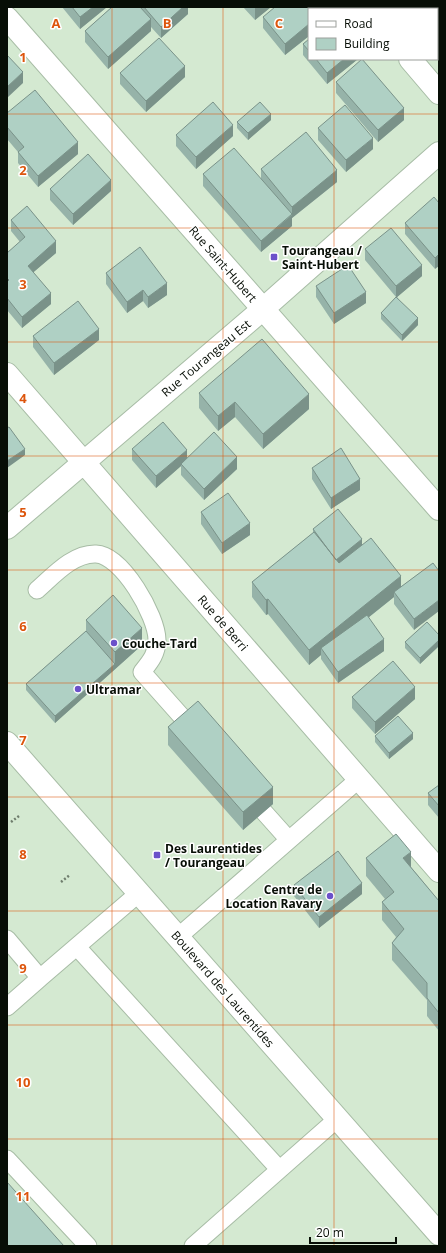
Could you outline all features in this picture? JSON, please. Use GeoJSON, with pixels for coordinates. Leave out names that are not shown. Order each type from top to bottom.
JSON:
{"type":"FeatureCollection","features":[{"type":"Feature","properties":{"kind":"street","name":"Rue Saint-Hubert"},"geometry":{"type":"LineString","coordinates":[[7,18],[439,509]]}},
{"type":"Feature","properties":{"kind":"street"},"geometry":{"type":"LineString","coordinates":[[411,60],[439,94]]}},
{"type":"Feature","properties":{"kind":"street","name":"Rue Tourangeau Est"},"geometry":{"type":"LineString","coordinates":[[7,528],[263,309],[439,153]]}},
{"type":"Feature","properties":{"kind":"street","name":"Rue de Berri"},"geometry":{"type":"LineString","coordinates":[[7,374],[439,871]]}},
{"type":"Feature","properties":{"kind":"street","name":"Boulevard des Laurentides"},"geometry":{"type":"LineString","coordinates":[[7,743],[439,1234]]}},
{"type":"Feature","properties":{"kind":"lane"},"geometry":{"type":"LineString","coordinates":[[37,590],[70,562],[82,557],[95,554],[106,556],[115,563],[126,574],[141,598],[154,627],[157,639],[154,657],[142,672],[190,726]]}},
{"type":"Feature","properties":{"kind":"lane"},"geometry":{"type":"LineString","coordinates":[[178,937],[359,779]]}},
{"type":"Feature","properties":{"kind":"lane"},"geometry":{"type":"LineString","coordinates":[[264,812],[289,840]]}},
{"type":"Feature","properties":{"kind":"lane"},"geometry":{"type":"LineString","coordinates":[[7,1007],[139,893]]}},
{"type":"Feature","properties":{"kind":"lane"},"geometry":{"type":"LineString","coordinates":[[7,939],[40,978]]}},
{"type":"Feature","properties":{"kind":"lane"},"geometry":{"type":"LineString","coordinates":[[76,947],[279,1169]]}},
{"type":"Feature","properties":{"kind":"lane"},"geometry":{"type":"LineString","coordinates":[[193,1246],[337,1118]]}},
{"type":"Feature","properties":{"kind":"lane"},"geometry":{"type":"LineString","coordinates":[[7,1159],[88,1246]]}},
{"type":"Feature","properties":{"kind":"path"},"geometry":{"type":"LineString","coordinates":[[11,822],[19,816]]}},
{"type":"Feature","properties":{"kind":"path"},"geometry":{"type":"LineString","coordinates":[[61,882],[70,875]]}},
{"type":"Feature","properties":{"kind":"building"},"geometry":{"type":"Polygon","coordinates":[[[72,7],[93,7],[80,17],[72,7]]]}},
{"type":"Feature","properties":{"kind":"building"},"geometry":{"type":"Polygon","coordinates":[[[112,7],[140,7],[151,19],[108,57],[85,31],[112,7]]]}},
{"type":"Feature","properties":{"kind":"building"},"geometry":{"type":"Polygon","coordinates":[[[144,7],[183,7],[161,27],[144,7]]]}},
{"type":"Feature","properties":{"kind":"building"},"geometry":{"type":"Polygon","coordinates":[[[275,7],[325,8],[308,8],[308,25],[285,44],[263,17],[275,7]]]}},
{"type":"Feature","properties":{"kind":"building"},"geometry":{"type":"Polygon","coordinates":[[[159,38],[185,66],[146,101],[120,73],[159,38]]]}},
{"type":"Feature","properties":{"kind":"building"},"geometry":{"type":"Polygon","coordinates":[[[308,40],[308,50],[303,44],[308,40]]]}},
{"type":"Feature","properties":{"kind":"building"},"geometry":{"type":"Polygon","coordinates":[[[7,55],[23,72],[7,87],[7,55]]]}},
{"type":"Feature","properties":{"kind":"building"},"geometry":{"type":"Polygon","coordinates":[[[317,60],[343,60],[327,73],[317,60]]]}},
{"type":"Feature","properties":{"kind":"building"},"geometry":{"type":"Polygon","coordinates":[[[361,60],[363,60],[404,108],[378,130],[336,82],[361,60]]]}},
{"type":"Feature","properties":{"kind":"building"},"geometry":{"type":"Polygon","coordinates":[[[35,90],[78,142],[38,176],[18,152],[24,147],[7,127],[7,113],[35,90]]]}},
{"type":"Feature","properties":{"kind":"building"},"geometry":{"type":"Polygon","coordinates":[[[213,102],[233,125],[196,157],[176,135],[213,102]]]}},
{"type":"Feature","properties":{"kind":"building"},"geometry":{"type":"Polygon","coordinates":[[[260,102],[271,114],[248,133],[237,122],[260,102]]]}},
{"type":"Feature","properties":{"kind":"building"},"geometry":{"type":"Polygon","coordinates":[[[345,105],[373,138],[346,160],[318,128],[345,105]]]}},
{"type":"Feature","properties":{"kind":"building"},"geometry":{"type":"Polygon","coordinates":[[[306,132],[337,170],[292,207],[261,169],[306,132]]]}},
{"type":"Feature","properties":{"kind":"building"},"geometry":{"type":"Polygon","coordinates":[[[234,148],[292,214],[261,241],[203,174],[234,148]]]}},
{"type":"Feature","properties":{"kind":"building"},"geometry":{"type":"Polygon","coordinates":[[[88,154],[111,180],[73,214],[50,189],[88,154]]]}},
{"type":"Feature","properties":{"kind":"building"},"geometry":{"type":"Polygon","coordinates":[[[434,197],[439,203],[439,254],[435,258],[405,223],[434,197]]]}},
{"type":"Feature","properties":{"kind":"building"},"geometry":{"type":"Polygon","coordinates":[[[27,206],[56,241],[28,266],[51,293],[22,317],[7,298],[7,282],[9,280],[7,278],[7,253],[25,237],[11,220],[27,206]]]}},
{"type":"Feature","properties":{"kind":"building"},"geometry":{"type":"Polygon","coordinates":[[[391,228],[422,265],[396,286],[365,249],[391,228]]]}},
{"type":"Feature","properties":{"kind":"building"},"geometry":{"type":"Polygon","coordinates":[[[140,247],[167,283],[148,297],[143,290],[127,302],[106,273],[140,247]]]}},
{"type":"Feature","properties":{"kind":"building"},"geometry":{"type":"Polygon","coordinates":[[[348,265],[366,292],[334,313],[316,286],[348,265]]]}},
{"type":"Feature","properties":{"kind":"building"},"geometry":{"type":"Polygon","coordinates":[[[396,297],[418,318],[402,335],[381,313],[396,297]]]}},
{"type":"Feature","properties":{"kind":"building"},"geometry":{"type":"Polygon","coordinates":[[[78,301],[99,329],[54,363],[33,336],[78,301]]]}},
{"type":"Feature","properties":{"kind":"building"},"geometry":{"type":"Polygon","coordinates":[[[262,339],[309,394],[263,434],[235,402],[218,416],[199,393],[262,339]]]}},
{"type":"Feature","properties":{"kind":"building"},"geometry":{"type":"Polygon","coordinates":[[[163,422],[187,450],[156,476],[132,449],[163,422]]]}},
{"type":"Feature","properties":{"kind":"building"},"geometry":{"type":"Polygon","coordinates":[[[9,427],[25,449],[7,461],[7,428],[9,427]]]}},
{"type":"Feature","properties":{"kind":"building"},"geometry":{"type":"Polygon","coordinates":[[[214,432],[237,457],[204,489],[181,464],[214,432]]]}},
{"type":"Feature","properties":{"kind":"building"},"geometry":{"type":"Polygon","coordinates":[[[341,448],[360,479],[331,498],[312,468],[341,448]]]}},
{"type":"Feature","properties":{"kind":"building"},"geometry":{"type":"Polygon","coordinates":[[[228,493],[250,523],[222,543],[201,512],[228,493]]]}},
{"type":"Feature","properties":{"kind":"building"},"geometry":{"type":"Polygon","coordinates":[[[338,509],[362,539],[336,560],[313,529],[338,509]]]}},
{"type":"Feature","properties":{"kind":"building"},"geometry":{"type":"Polygon","coordinates":[[[314,532],[339,563],[371,538],[401,576],[309,650],[268,599],[266,600],[252,582],[314,532]]]}},
{"type":"Feature","properties":{"kind":"building"},"geometry":{"type":"Polygon","coordinates":[[[433,563],[439,571],[439,600],[414,619],[394,592],[433,563]]]}},
{"type":"Feature","properties":{"kind":"building"},"geometry":{"type":"Polygon","coordinates":[[[113,595],[142,628],[115,652],[86,620],[113,595]]]}},
{"type":"Feature","properties":{"kind":"building"},"geometry":{"type":"Polygon","coordinates":[[[367,615],[384,639],[338,672],[321,648],[367,615]]]}},
{"type":"Feature","properties":{"kind":"building"},"geometry":{"type":"Polygon","coordinates":[[[427,622],[439,635],[439,640],[420,658],[405,642],[427,622]]]}},
{"type":"Feature","properties":{"kind":"building"},"geometry":{"type":"Polygon","coordinates":[[[86,631],[115,664],[55,716],[26,684],[86,631]]]}},
{"type":"Feature","properties":{"kind":"building"},"geometry":{"type":"Polygon","coordinates":[[[393,661],[415,687],[375,722],[352,697],[393,661]]]}},
{"type":"Feature","properties":{"kind":"building"},"geometry":{"type":"Polygon","coordinates":[[[198,701],[273,787],[243,812],[168,727],[198,701]]]}},
{"type":"Feature","properties":{"kind":"building"},"geometry":{"type":"Polygon","coordinates":[[[398,716],[413,733],[389,753],[375,736],[398,716]]]}},
{"type":"Feature","properties":{"kind":"building"},"geometry":{"type":"Polygon","coordinates":[[[439,785],[439,806],[428,793],[439,785]]]}},
{"type":"Feature","properties":{"kind":"building"},"geometry":{"type":"Polygon","coordinates":[[[396,834],[411,852],[403,858],[439,901],[439,1013],[427,998],[427,983],[392,943],[404,929],[382,902],[394,892],[366,858],[396,834]]]}},
{"type":"Feature","properties":{"kind":"building"},"geometry":{"type":"Polygon","coordinates":[[[338,851],[362,883],[319,917],[294,885],[338,851]]]}},
{"type":"Feature","properties":{"kind":"building"},"geometry":{"type":"Polygon","coordinates":[[[7,1182],[64,1246],[7,1246],[7,1182]]]}},
{"type":"Feature","properties":{"kind":"place","name":"Tourangeau / Saint-Hubert"},"geometry":{"type":"Point","coordinates":[274,257]}},
{"type":"Feature","properties":{"kind":"place","name":"Couche-Tard"},"geometry":{"type":"Point","coordinates":[114,643]}},
{"type":"Feature","properties":{"kind":"place","name":"Ultramar"},"geometry":{"type":"Point","coordinates":[78,689]}},
{"type":"Feature","properties":{"kind":"place","name":"Des Laurentides / Tourangeau"},"geometry":{"type":"Point","coordinates":[157,855]}},
{"type":"Feature","properties":{"kind":"place","name":"Centre de Location Ravary"},"geometry":{"type":"Point","coordinates":[330,896]}}]}
